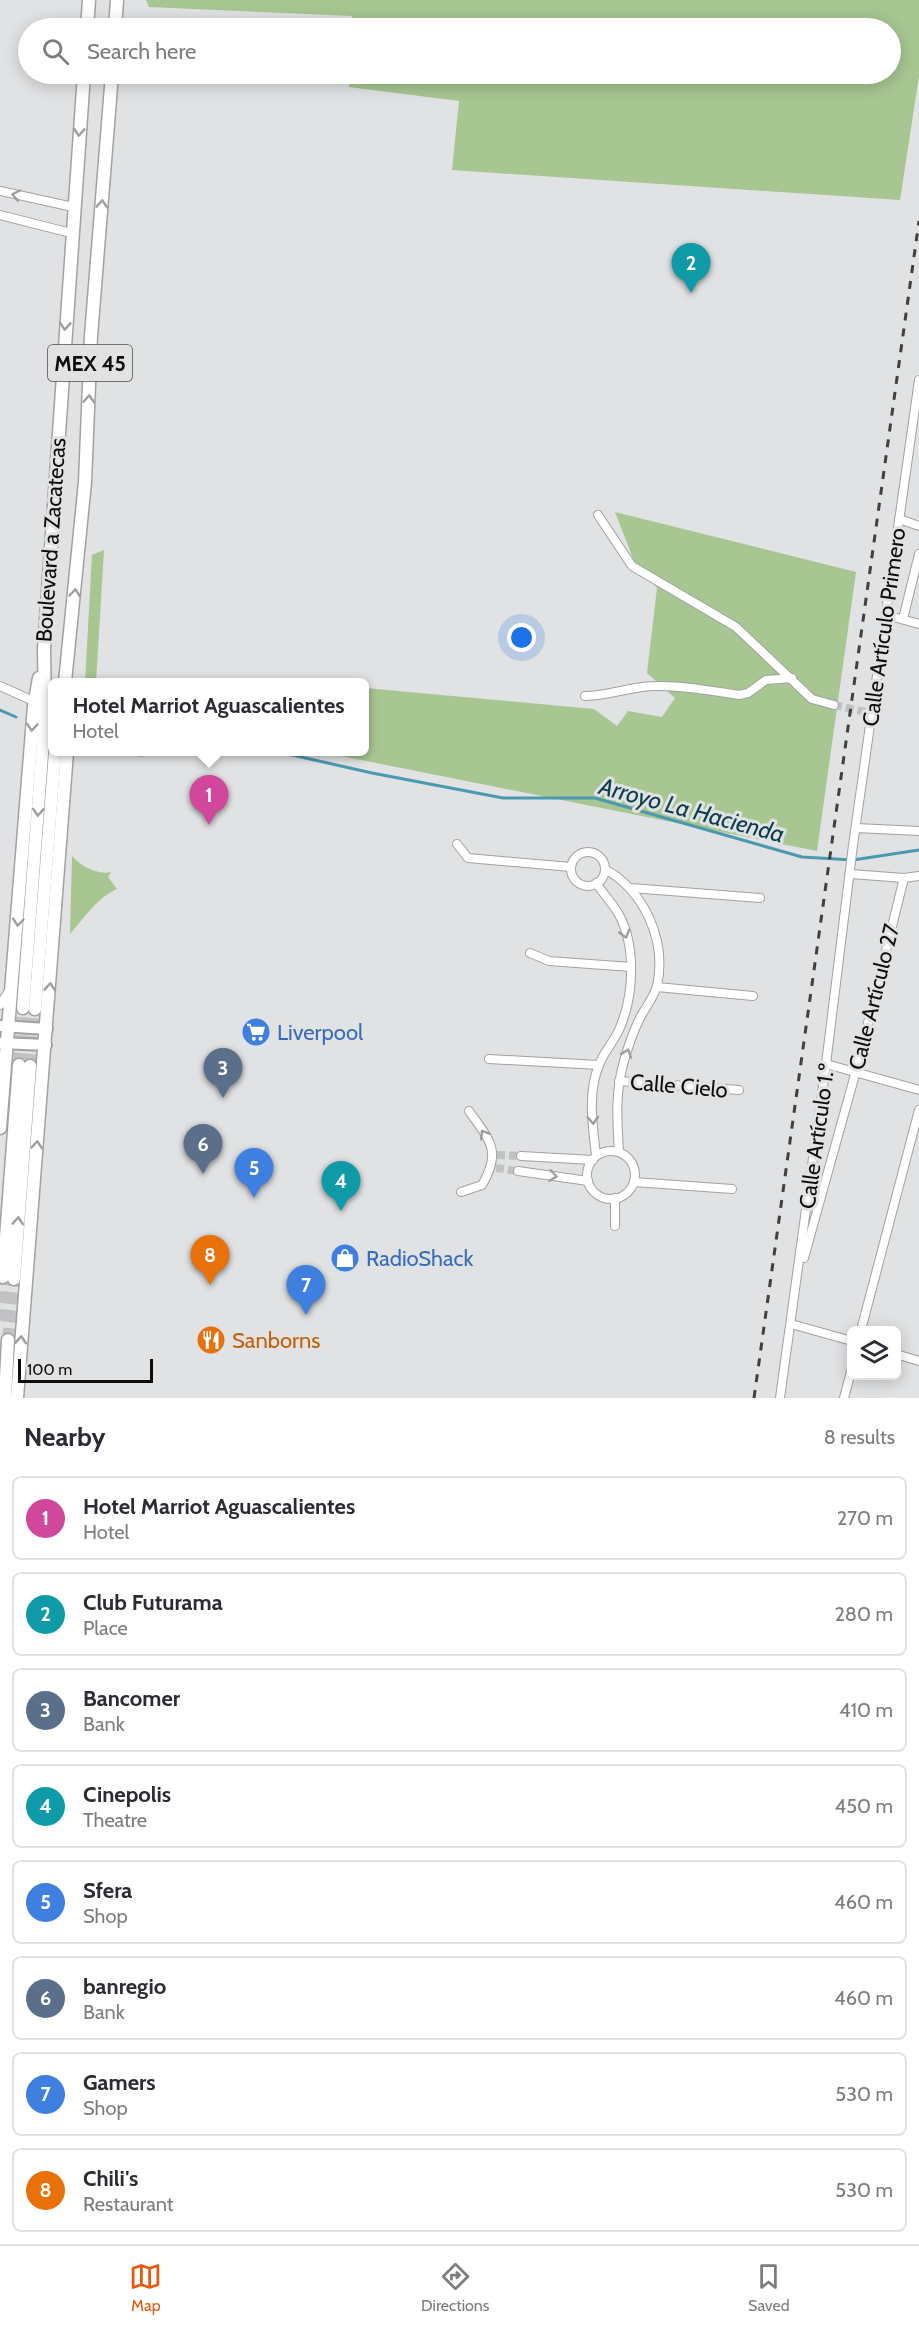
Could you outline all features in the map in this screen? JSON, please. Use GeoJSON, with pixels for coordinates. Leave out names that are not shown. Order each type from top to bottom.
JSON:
{"type":"FeatureCollection","features":[{"type":"Feature","properties":{"kind":"main road"},"geometry":{"type":"LineString","coordinates":[[88,18],[89,0]]}},
{"type":"Feature","properties":{"kind":"main road"},"geometry":{"type":"LineString","coordinates":[[116,18],[117,0]]}},
{"type":"Feature","properties":{"kind":"main road","name":"Boulevard a Zacatecas"},"geometry":{"type":"LineString","coordinates":[[55,756],[29,1008],[40,704],[83,84]]}},
{"type":"Feature","properties":{"kind":"main road","name":"Boulevard a Zacatecas"},"geometry":{"type":"LineString","coordinates":[[67,678],[85,482],[91,336],[111,84]]}},
{"type":"Feature","properties":{"kind":"main road"},"geometry":{"type":"LineString","coordinates":[[0,1128],[4,1026],[13,984],[40,704]]}},
{"type":"Feature","properties":{"kind":"main road"},"geometry":{"type":"LineString","coordinates":[[17,1398],[67,756]]}},
{"type":"Feature","properties":{"kind":"main road"},"geometry":{"type":"LineString","coordinates":[[4,1026],[47,1029]]}},
{"type":"Feature","properties":{"kind":"main road"},"geometry":{"type":"LineString","coordinates":[[4,1042],[45,1046]]}},
{"type":"Feature","properties":{"kind":"main road"},"geometry":{"type":"LineString","coordinates":[[8,1278],[25,1065]]}},
{"type":"Feature","properties":{"kind":"main road"},"geometry":{"type":"LineString","coordinates":[[5,1398],[9,1340]]}},
{"type":"Feature","properties":{"kind":"street"},"geometry":{"type":"LineString","coordinates":[[0,191],[73,207]]}},
{"type":"Feature","properties":{"kind":"street"},"geometry":{"type":"LineString","coordinates":[[0,215],[71,233]]}},
{"type":"Feature","properties":{"kind":"street","name":"Calle Artículo Primero"},"geometry":{"type":"LineString","coordinates":[[851,870],[919,380]]}},
{"type":"Feature","properties":{"kind":"street"},"geometry":{"type":"LineString","coordinates":[[598,515],[632,566],[736,627],[812,699],[834,705]]}},
{"type":"Feature","properties":{"kind":"street"},"geometry":{"type":"LineString","coordinates":[[899,519],[919,526]]}},
{"type":"Feature","properties":{"kind":"street"},"geometry":{"type":"LineString","coordinates":[[903,619],[919,554]]}},
{"type":"Feature","properties":{"kind":"street"},"geometry":{"type":"LineString","coordinates":[[886,615],[919,624]]}},
{"type":"Feature","properties":{"kind":"street"},"geometry":{"type":"LineString","coordinates":[[585,696],[607,696],[638,687],[657,686],[739,694],[748,693],[766,680],[792,678]]}},
{"type":"Feature","properties":{"kind":"street"},"geometry":{"type":"LineString","coordinates":[[0,686],[40,704]]}},
{"type":"Feature","properties":{"kind":"street"},"geometry":{"type":"LineString","coordinates":[[856,828],[919,830]]}},
{"type":"Feature","properties":{"kind":"street"},"geometry":{"type":"LineString","coordinates":[[457,844],[468,858],[571,867]]}},
{"type":"Feature","properties":{"kind":"street"},"geometry":{"type":"LineString","coordinates":[[605,868],[596,884],[586,886],[576,881],[571,867],[576,857],[586,852],[597,854],[605,868],[631,888],[642,902],[654,931],[658,961],[657,987],[635,1030],[619,1081],[616,1102],[619,1152]]}},
{"type":"Feature","properties":{"kind":"street"},"geometry":{"type":"LineString","coordinates":[[851,870],[904,878],[919,876]]}},
{"type":"Feature","properties":{"kind":"street","name":"Calle Artículo 1.º"},"geometry":{"type":"LineString","coordinates":[[780,1398],[851,870]]}},
{"type":"Feature","properties":{"kind":"street","name":"Calle Artículo 27"},"geometry":{"type":"LineString","coordinates":[[796,1289],[856,1071],[904,878]]}},
{"type":"Feature","properties":{"kind":"street"},"geometry":{"type":"LineString","coordinates":[[521,1156],[594,1158],[603,1152],[619,1152],[631,1160],[634,1167],[634,1182],[630,1189],[615,1198],[599,1194],[588,1181],[588,1173],[594,1158],[593,1088],[599,1065],[622,1024],[631,967],[627,937],[618,914],[596,884]]}},
{"type":"Feature","properties":{"kind":"street"},"geometry":{"type":"LineString","coordinates":[[631,888],[760,898]]}},
{"type":"Feature","properties":{"kind":"street"},"geometry":{"type":"LineString","coordinates":[[530,953],[549,961],[631,967]]}},
{"type":"Feature","properties":{"kind":"street"},"geometry":{"type":"LineString","coordinates":[[0,1005],[13,984]]}},
{"type":"Feature","properties":{"kind":"street"},"geometry":{"type":"LineString","coordinates":[[657,987],[753,996]]}},
{"type":"Feature","properties":{"kind":"street"},"geometry":{"type":"LineString","coordinates":[[622,1024],[635,1030]]}},
{"type":"Feature","properties":{"kind":"street"},"geometry":{"type":"LineString","coordinates":[[489,1059],[599,1065]]}},
{"type":"Feature","properties":{"kind":"street"},"geometry":{"type":"LineString","coordinates":[[826,1064],[919,1090]]}},
{"type":"Feature","properties":{"kind":"street","name":"Calle Cielo"},"geometry":{"type":"LineString","coordinates":[[619,1081],[739,1090]]}},
{"type":"Feature","properties":{"kind":"street"},"geometry":{"type":"LineString","coordinates":[[862,1326],[919,1110]]}},
{"type":"Feature","properties":{"kind":"street"},"geometry":{"type":"LineString","coordinates":[[461,1192],[482,1185],[494,1168],[495,1155],[490,1143],[470,1111]]}},
{"type":"Feature","properties":{"kind":"street"},"geometry":{"type":"LineString","coordinates":[[518,1171],[588,1181]]}},
{"type":"Feature","properties":{"kind":"street"},"geometry":{"type":"LineString","coordinates":[[634,1182],[732,1189]]}},
{"type":"Feature","properties":{"kind":"street"},"geometry":{"type":"LineString","coordinates":[[615,1198],[615,1226]]}},
{"type":"Feature","properties":{"kind":"street"},"geometry":{"type":"LineString","coordinates":[[791,1324],[847,1340]]}},
{"type":"Feature","properties":{"kind":"street"},"geometry":{"type":"LineString","coordinates":[[901,1355],[919,1361]]}},
{"type":"Feature","properties":{"kind":"street"},"geometry":{"type":"LineString","coordinates":[[844,1398],[849,1380]]}},
{"type":"Feature","properties":{"kind":"green space"},"geometry":{"type":"Polygon","coordinates":[[[146,0],[919,0],[919,76],[900,200],[452,170],[459,101],[349,87],[349,84],[901,84],[901,18],[352,18],[352,16],[149,7],[146,0]]]}},
{"type":"Feature","properties":{"kind":"green space"},"geometry":{"type":"Polygon","coordinates":[[[615,512],[856,572],[817,851],[341,756],[369,756],[369,688],[594,709],[617,726],[628,711],[662,717],[675,698],[647,673],[657,588],[634,561],[615,512]]]}},
{"type":"Feature","properties":{"kind":"green space"},"geometry":{"type":"Polygon","coordinates":[[[104,550],[96,678],[85,678],[92,555],[104,550]]]}},
{"type":"Feature","properties":{"kind":"green space"},"geometry":{"type":"Polygon","coordinates":[[[72,856],[80,864],[90,869],[111,872],[108,877],[117,889],[97,903],[70,934],[72,856]]]}},
{"type":"Feature","properties":{"kind":"waterway","name":"Arroyo La Hacienda"},"geometry":{"type":"LineString","coordinates":[[0,710],[16,717]]}},
{"type":"Feature","properties":{"kind":"waterway","name":"Arroyo La Hacienda"},"geometry":{"type":"LineString","coordinates":[[297,756],[503,798],[595,798],[802,857],[853,860],[919,850]]}},
{"type":"Feature","properties":{"kind":"tunnel"},"geometry":{"type":"LineString","coordinates":[[834,705],[870,713]]}},
{"type":"Feature","properties":{"kind":"tunnel"},"geometry":{"type":"LineString","coordinates":[[19,1065],[23,1008]]}},
{"type":"Feature","properties":{"kind":"tunnel"},"geometry":{"type":"LineString","coordinates":[[30,1066],[35,1009]]}},
{"type":"Feature","properties":{"kind":"tunnel"},"geometry":{"type":"LineString","coordinates":[[497,1155],[521,1156]]}},
{"type":"Feature","properties":{"kind":"tunnel"},"geometry":{"type":"LineString","coordinates":[[496,1168],[518,1171]]}},
{"type":"Feature","properties":{"kind":"tunnel"},"geometry":{"type":"LineString","coordinates":[[0,1321],[3,1277]]}},
{"type":"Feature","properties":{"kind":"tunnel"},"geometry":{"type":"LineString","coordinates":[[8,1340],[14,1279]]}},
{"type":"Feature","properties":{"kind":"railway"},"geometry":{"type":"LineString","coordinates":[[754,1398],[919,221]]}},
{"type":"Feature","properties":{"kind":"place","name":"Club Futurama"},"geometry":{"type":"Point","coordinates":[691,293]}},
{"type":"Feature","properties":{"kind":"place","name":"Hotel Marriot Aguascalientes"},"geometry":{"type":"Point","coordinates":[209,825]}},
{"type":"Feature","properties":{"kind":"place","name":"Liverpool"},"geometry":{"type":"Point","coordinates":[256,1032]}},
{"type":"Feature","properties":{"kind":"place","name":"Bancomer"},"geometry":{"type":"Point","coordinates":[223,1098]}},
{"type":"Feature","properties":{"kind":"place","name":"banregio"},"geometry":{"type":"Point","coordinates":[203,1174]}},
{"type":"Feature","properties":{"kind":"place","name":"Sfera"},"geometry":{"type":"Point","coordinates":[254,1198]}},
{"type":"Feature","properties":{"kind":"place","name":"Cinepolis"},"geometry":{"type":"Point","coordinates":[341,1211]}},
{"type":"Feature","properties":{"kind":"place","name":"RadioShack"},"geometry":{"type":"Point","coordinates":[345,1258]}},
{"type":"Feature","properties":{"kind":"place","name":"Chili's"},"geometry":{"type":"Point","coordinates":[210,1285]}},
{"type":"Feature","properties":{"kind":"place","name":"Gamers"},"geometry":{"type":"Point","coordinates":[306,1315]}},
{"type":"Feature","properties":{"kind":"place","name":"Sanborns"},"geometry":{"type":"Point","coordinates":[211,1340]}}]}
